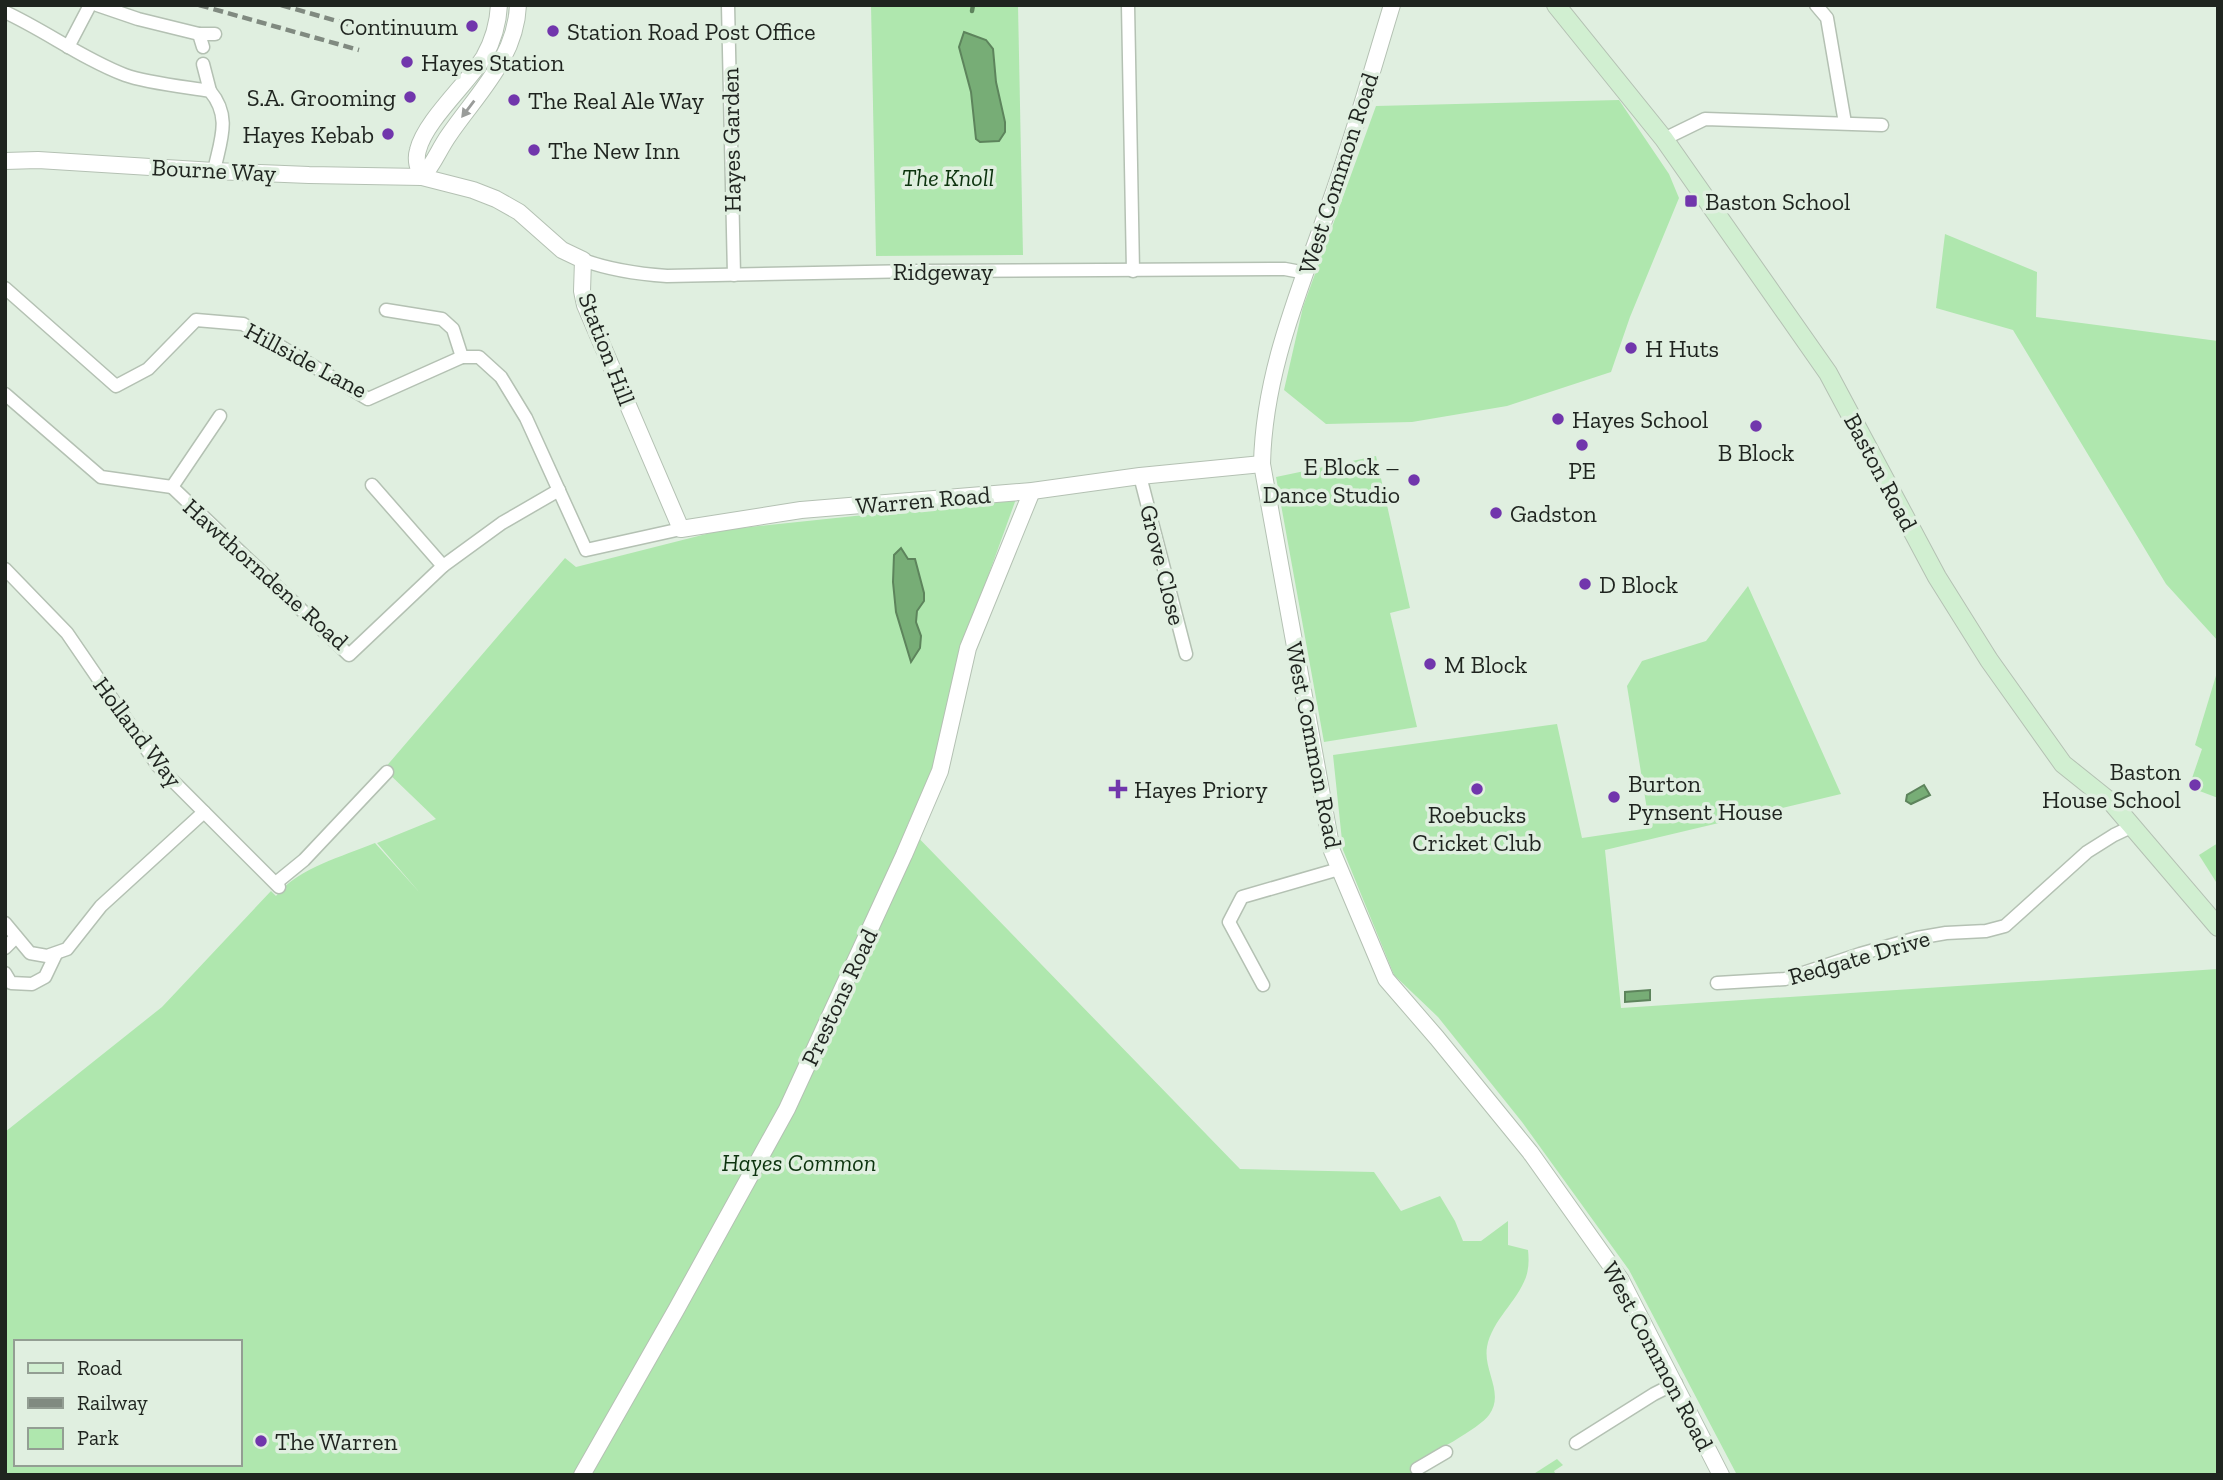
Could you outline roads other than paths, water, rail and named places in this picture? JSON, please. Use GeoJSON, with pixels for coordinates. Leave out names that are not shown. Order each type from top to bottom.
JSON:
{"type":"FeatureCollection","features":[{"type":"Feature","properties":{"kind":"main road","name":"Baston Road"},"geometry":{"type":"LineString","coordinates":[[1556,5],[1664,139],[1828,373],[1937,577],[1989,660],[2063,764],[2113,804],[2218,927]]}},
{"type":"Feature","properties":{"kind":"street"},"geometry":{"type":"LineString","coordinates":[[68,47],[90,5]]}},
{"type":"Feature","properties":{"kind":"street"},"geometry":{"type":"LineString","coordinates":[[97,5],[138,19],[199,34],[215,34]]}},
{"type":"Feature","properties":{"kind":"street"},"geometry":{"type":"LineString","coordinates":[[422,177],[417,161],[420,144],[484,57],[496,28],[499,5]]}},
{"type":"Feature","properties":{"kind":"street"},"geometry":{"type":"LineString","coordinates":[[422,177],[437,158],[447,137],[500,64],[515,27],[518,5]]}},
{"type":"Feature","properties":{"kind":"street","name":"Hayes Garden"},"geometry":{"type":"LineString","coordinates":[[728,5],[734,275]]}},
{"type":"Feature","properties":{"kind":"street"},"geometry":{"type":"LineString","coordinates":[[1128,5],[1133,271]]}},
{"type":"Feature","properties":{"kind":"street","name":"West Common Road"},"geometry":{"type":"LineString","coordinates":[[1392,5],[1343,165],[1282,336],[1263,432],[1262,464],[1332,851],[1386,979],[1530,1152],[1621,1280],[1676,1382],[1721,1475]]}},
{"type":"Feature","properties":{"kind":"street"},"geometry":{"type":"LineString","coordinates":[[1816,5],[1827,18]]}},
{"type":"Feature","properties":{"kind":"street"},"geometry":{"type":"LineString","coordinates":[[1832,5],[1827,18],[1844,124]]}},
{"type":"Feature","properties":{"kind":"street"},"geometry":{"type":"LineString","coordinates":[[5,12],[127,76],[211,91]]}},
{"type":"Feature","properties":{"kind":"street"},"geometry":{"type":"LineString","coordinates":[[199,34],[203,47]]}},
{"type":"Feature","properties":{"kind":"street"},"geometry":{"type":"LineString","coordinates":[[203,64],[211,91],[224,114],[214,171]]}},
{"type":"Feature","properties":{"kind":"street"},"geometry":{"type":"LineString","coordinates":[[1664,139],[1705,119],[1882,125]]}},
{"type":"Feature","properties":{"kind":"street","name":"Bourne Way"},"geometry":{"type":"LineString","coordinates":[[5,161],[38,160],[309,175],[422,177]]}},
{"type":"Feature","properties":{"kind":"street","name":"Station Hill"},"geometry":{"type":"LineString","coordinates":[[422,177],[496,199],[519,212],[562,250],[583,260],[582,291],[586,305],[681,529]]}},
{"type":"Feature","properties":{"kind":"street","name":"Ridgeway"},"geometry":{"type":"LineString","coordinates":[[583,260],[602,267],[667,276],[917,271],[1285,269],[1306,273]]}},
{"type":"Feature","properties":{"kind":"street","name":"Hillside Lane"},"geometry":{"type":"LineString","coordinates":[[5,288],[116,386],[148,369],[196,320],[243,324],[368,399],[462,357]]}},
{"type":"Feature","properties":{"kind":"street"},"geometry":{"type":"LineString","coordinates":[[386,310],[442,319],[453,330],[462,357],[479,357],[501,377],[526,418],[559,490]]}},
{"type":"Feature","properties":{"kind":"street"},"geometry":{"type":"LineString","coordinates":[[5,394],[101,477],[172,487],[220,416]]}},
{"type":"Feature","properties":{"kind":"street","name":"Warren Road"},"geometry":{"type":"LineString","coordinates":[[559,490],[586,550],[681,529],[801,510],[1031,491],[1262,464]]}},
{"type":"Feature","properties":{"kind":"street","name":"Grove Close"},"geometry":{"type":"LineString","coordinates":[[1140,477],[1186,654]]}},
{"type":"Feature","properties":{"kind":"street"},"geometry":{"type":"LineString","coordinates":[[372,485],[443,566]]}},
{"type":"Feature","properties":{"kind":"street","name":"Hawthorndene Road"},"geometry":{"type":"LineString","coordinates":[[172,487],[349,655],[443,566],[502,523],[559,490]]}},
{"type":"Feature","properties":{"kind":"street","name":"Prestons Road"},"geometry":{"type":"LineString","coordinates":[[582,1475],[787,1109],[904,855],[940,771],[968,648],[1031,491]]}},
{"type":"Feature","properties":{"kind":"street","name":"Holland Way"},"geometry":{"type":"LineString","coordinates":[[5,569],[66,633],[158,766],[278,885],[387,772]]}},
{"type":"Feature","properties":{"kind":"street"},"geometry":{"type":"LineString","coordinates":[[5,923],[30,953],[47,956],[66,949],[101,906],[204,812]]}},
{"type":"Feature","properties":{"kind":"street","name":"Redgate Drive"},"geometry":{"type":"LineString","coordinates":[[1717,983],[1785,979],[1917,938],[1986,931],[2005,926],[2087,852],[2133,826]]}},
{"type":"Feature","properties":{"kind":"street"},"geometry":{"type":"LineString","coordinates":[[1263,985],[1228,922],[1242,897],[1339,869]]}},
{"type":"Feature","properties":{"kind":"street"},"geometry":{"type":"LineString","coordinates":[[5,948],[16,937]]}},
{"type":"Feature","properties":{"kind":"street"},"geometry":{"type":"LineString","coordinates":[[5,973],[11,983],[32,984],[45,977],[56,954]]}},
{"type":"Feature","properties":{"kind":"street"},"geometry":{"type":"LineString","coordinates":[[1576,1443],[1676,1382]]}},
{"type":"Feature","properties":{"kind":"street"},"geometry":{"type":"LineString","coordinates":[[1417,1469],[1446,1452]]}},
{"type":"Feature","properties":{"kind":"waterway"},"geometry":{"type":"LineString","coordinates":[[972,11],[973,5]]}},
{"type":"Feature","properties":{"kind":"railway"},"geometry":{"type":"LineString","coordinates":[[199,5],[359,50]]}},
{"type":"Feature","properties":{"kind":"railway"},"geometry":{"type":"LineString","coordinates":[[281,5],[365,29]]}},
{"type":"Feature","properties":{"kind":"place","name":"Continuum"},"geometry":{"type":"Point","coordinates":[472,26]}},
{"type":"Feature","properties":{"kind":"place","name":"Station Road Post Office"},"geometry":{"type":"Point","coordinates":[553,31]}},
{"type":"Feature","properties":{"kind":"place","name":"Hayes Station"},"geometry":{"type":"Point","coordinates":[407,62]}},
{"type":"Feature","properties":{"kind":"place","name":"S.A. Grooming"},"geometry":{"type":"Point","coordinates":[410,97]}},
{"type":"Feature","properties":{"kind":"place","name":"The Real Ale Way"},"geometry":{"type":"Point","coordinates":[514,100]}},
{"type":"Feature","properties":{"kind":"place","name":"Hayes Kebab"},"geometry":{"type":"Point","coordinates":[388,134]}},
{"type":"Feature","properties":{"kind":"place","name":"The New Inn"},"geometry":{"type":"Point","coordinates":[534,150]}},
{"type":"Feature","properties":{"kind":"place","name":"Baston School"},"geometry":{"type":"Point","coordinates":[1691,201]}},
{"type":"Feature","properties":{"kind":"place","name":"H Huts"},"geometry":{"type":"Point","coordinates":[1631,348]}},
{"type":"Feature","properties":{"kind":"place","name":"Hayes School"},"geometry":{"type":"Point","coordinates":[1558,419]}},
{"type":"Feature","properties":{"kind":"place","name":"B Block"},"geometry":{"type":"Point","coordinates":[1756,426]}},
{"type":"Feature","properties":{"kind":"place","name":"PE"},"geometry":{"type":"Point","coordinates":[1582,445]}},
{"type":"Feature","properties":{"kind":"place","name":"E Block – Dance Studio"},"geometry":{"type":"Point","coordinates":[1414,480]}},
{"type":"Feature","properties":{"kind":"place","name":"Gadston"},"geometry":{"type":"Point","coordinates":[1496,513]}},
{"type":"Feature","properties":{"kind":"place","name":"D Block"},"geometry":{"type":"Point","coordinates":[1585,584]}},
{"type":"Feature","properties":{"kind":"place","name":"M Block"},"geometry":{"type":"Point","coordinates":[1430,664]}},
{"type":"Feature","properties":{"kind":"place","name":"Baston House School"},"geometry":{"type":"Point","coordinates":[2195,785]}},
{"type":"Feature","properties":{"kind":"place","name":"Hayes Priory"},"geometry":{"type":"Point","coordinates":[1118,789]}},
{"type":"Feature","properties":{"kind":"place","name":"Roebucks Cricket Club"},"geometry":{"type":"Point","coordinates":[1477,789]}},
{"type":"Feature","properties":{"kind":"place","name":"Burton Pynsent House"},"geometry":{"type":"Point","coordinates":[1614,797]}},
{"type":"Feature","properties":{"kind":"place","name":"The Warren"},"geometry":{"type":"Point","coordinates":[261,1441]}},
{"type":"Feature","properties":{"kind":"park label","name":"The Knoll"},"geometry":{"type":"Point","coordinates":[948,177]}},
{"type":"Feature","properties":{"kind":"park label","name":"Hayes Common"},"geometry":{"type":"Point","coordinates":[799,1162]}}]}
